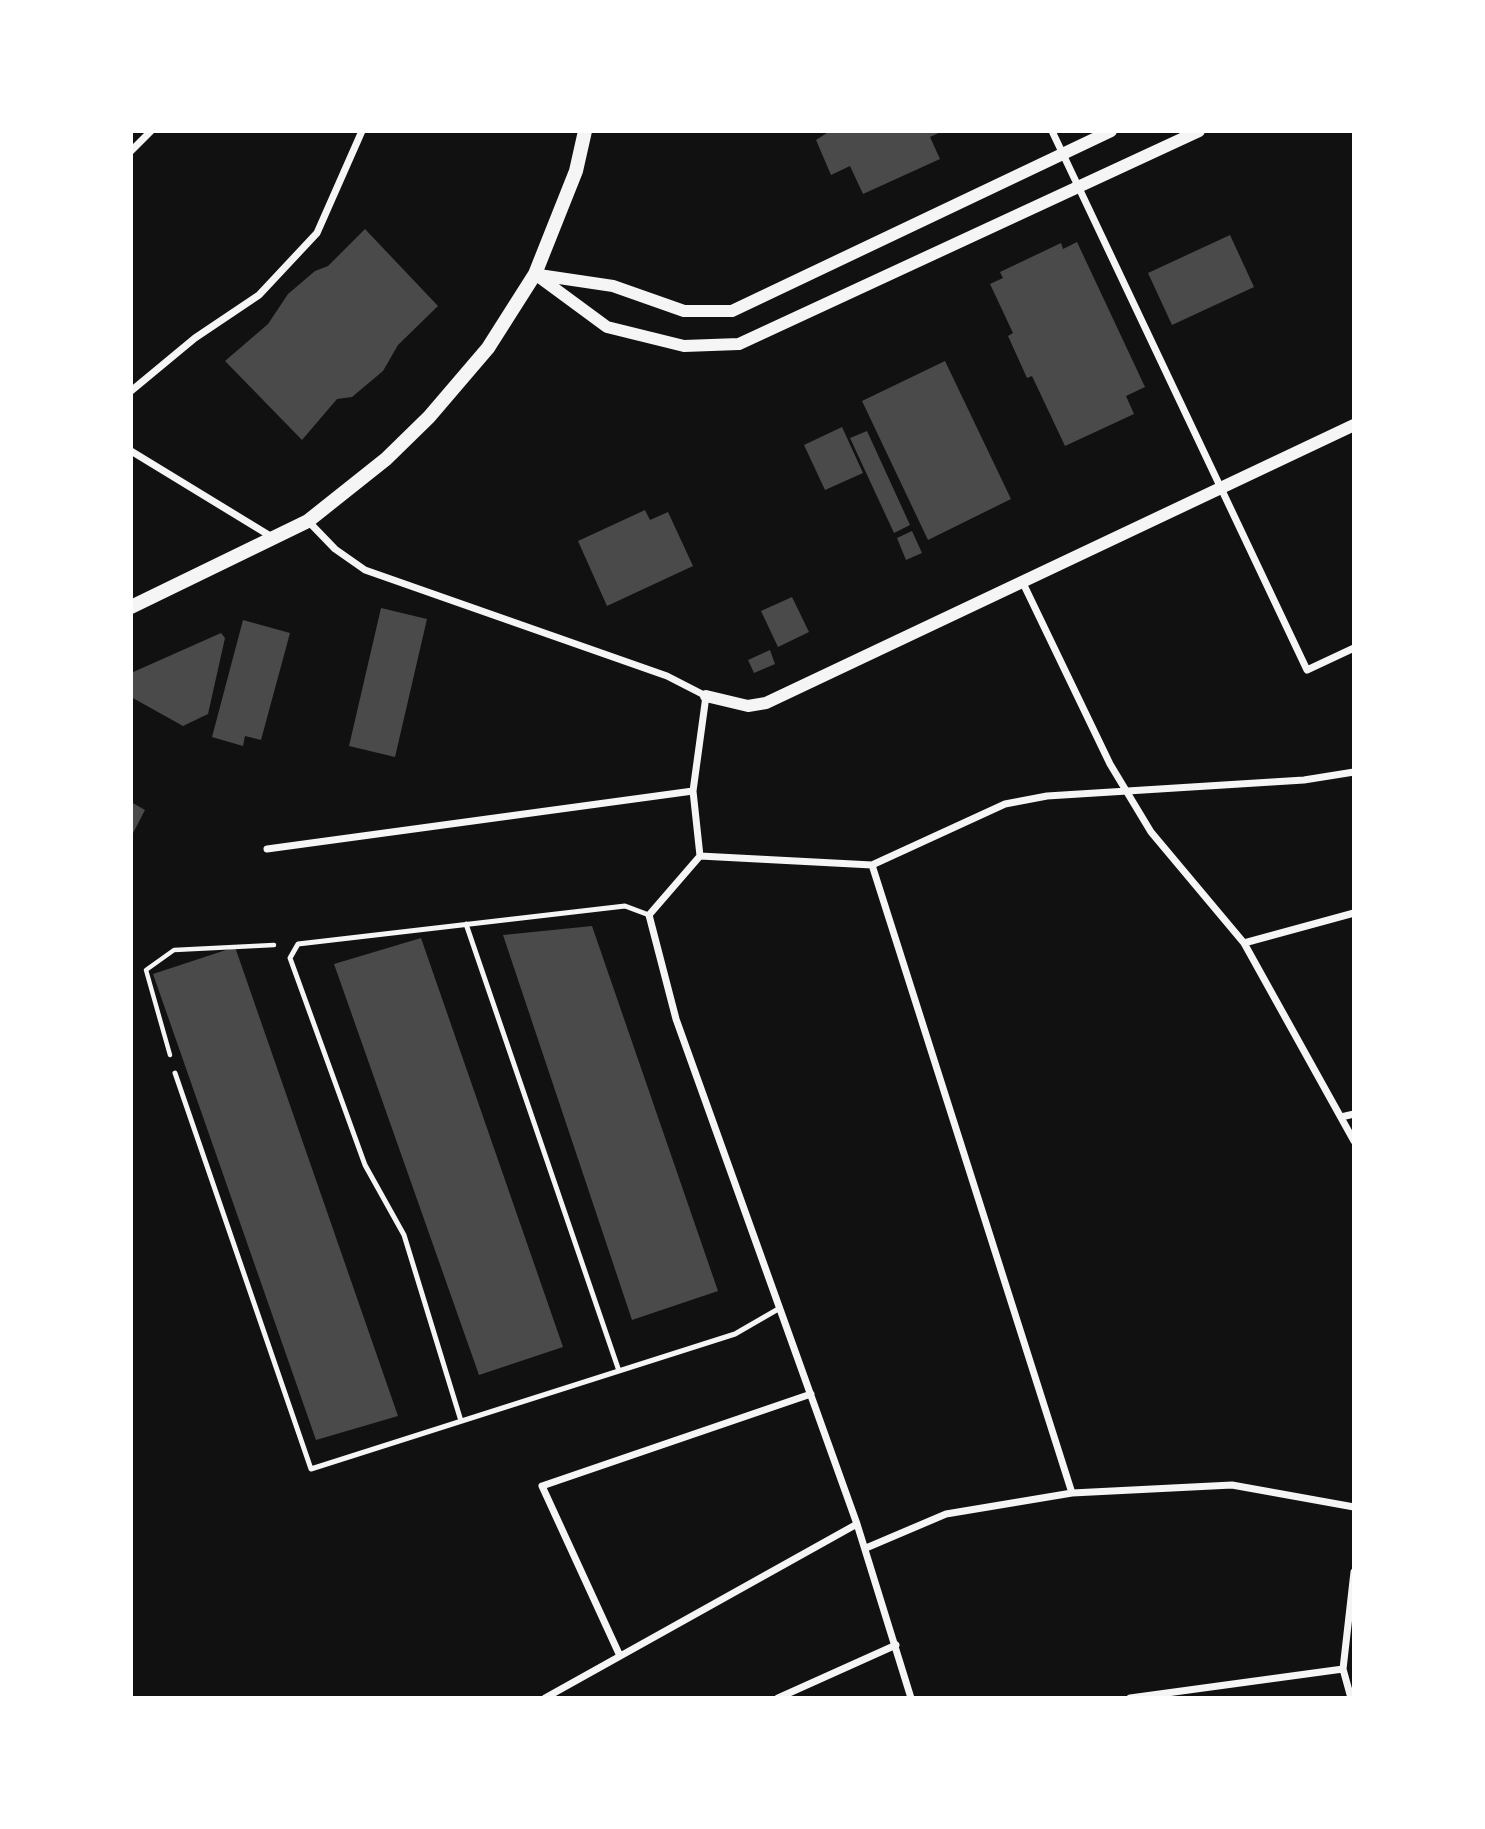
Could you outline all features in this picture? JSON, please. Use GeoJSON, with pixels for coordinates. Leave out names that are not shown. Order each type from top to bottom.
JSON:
{"type":"FeatureCollection","features":[{"type":"Feature","properties":{"kind":"main road"},"geometry":{"type":"LineString","coordinates":[[131,607],[308,521],[386,459],[429,417],[488,348],[536,274],[576,171],[585,131]]}},
{"type":"Feature","properties":{"kind":"street"},"geometry":{"type":"LineString","coordinates":[[131,151],[151,131]]}},
{"type":"Feature","properties":{"kind":"street"},"geometry":{"type":"LineString","coordinates":[[131,391],[195,338],[259,295],[317,233],[362,131]]}},
{"type":"Feature","properties":{"kind":"street"},"geometry":{"type":"LineString","coordinates":[[1052,131],[1219,489],[1307,670],[1354,648]]}},
{"type":"Feature","properties":{"kind":"street"},"geometry":{"type":"LineString","coordinates":[[536,274],[613,286],[684,311],[732,311],[1111,131]]}},
{"type":"Feature","properties":{"kind":"street"},"geometry":{"type":"LineString","coordinates":[[536,274],[607,327],[684,346],[739,344],[1199,131]]}},
{"type":"Feature","properties":{"kind":"street"},"geometry":{"type":"LineString","coordinates":[[308,521],[335,549],[365,570],[667,676],[706,696],[748,706],[766,703],[1354,425]]}},
{"type":"Feature","properties":{"kind":"street"},"geometry":{"type":"LineString","coordinates":[[131,451],[275,539]]}},
{"type":"Feature","properties":{"kind":"street"},"geometry":{"type":"LineString","coordinates":[[1022,582],[1110,764],[1151,832],[1244,943],[1354,1141]]}},
{"type":"Feature","properties":{"kind":"street"},"geometry":{"type":"LineString","coordinates":[[706,696],[693,791],[700,856],[649,915],[676,1019],[858,1524],[911,1698]]}},
{"type":"Feature","properties":{"kind":"street"},"geometry":{"type":"LineString","coordinates":[[700,856],[872,865],[1005,804],[1047,796],[1125,789],[1304,780],[1354,772]]}},
{"type":"Feature","properties":{"kind":"street"},"geometry":{"type":"LineString","coordinates":[[267,849],[693,791]]}},
{"type":"Feature","properties":{"kind":"street"},"geometry":{"type":"LineString","coordinates":[[872,865],[1072,1493]]}},
{"type":"Feature","properties":{"kind":"street"},"geometry":{"type":"LineString","coordinates":[[1244,943],[1354,913]]}},
{"type":"Feature","properties":{"kind":"street"},"geometry":{"type":"LineString","coordinates":[[1341,1117],[1354,1114]]}},
{"type":"Feature","properties":{"kind":"street"},"geometry":{"type":"LineString","coordinates":[[620,1656],[542,1486],[811,1394]]}},
{"type":"Feature","properties":{"kind":"street"},"geometry":{"type":"LineString","coordinates":[[866,1548],[946,1514],[1072,1493],[1232,1485],[1354,1507]]}},
{"type":"Feature","properties":{"kind":"street"},"geometry":{"type":"LineString","coordinates":[[545,1698],[858,1524]]}},
{"type":"Feature","properties":{"kind":"street"},"geometry":{"type":"LineString","coordinates":[[1351,1698],[1343,1669],[1354,1572]]}},
{"type":"Feature","properties":{"kind":"street"},"geometry":{"type":"LineString","coordinates":[[778,1698],[896,1645]]}},
{"type":"Feature","properties":{"kind":"street"},"geometry":{"type":"LineString","coordinates":[[1130,1698],[1343,1669]]}},
{"type":"Feature","properties":{"kind":"lane"},"geometry":{"type":"LineString","coordinates":[[461,1421],[404,1235],[365,1165],[290,958],[298,944],[625,906],[649,915]]}},
{"type":"Feature","properties":{"kind":"lane"},"geometry":{"type":"LineString","coordinates":[[466,924],[619,1371]]}},
{"type":"Feature","properties":{"kind":"lane"},"geometry":{"type":"LineString","coordinates":[[174,1073],[311,1469],[735,1334],[780,1308]]}},
{"type":"Feature","properties":{"kind":"path"},"geometry":{"type":"LineString","coordinates":[[174,1073],[146,970],[174,950],[298,944]]}},
{"type":"Feature","properties":{"kind":"building"},"geometry":{"type":"Polygon","coordinates":[[[830,131],[943,131],[930,137],[940,159],[863,194],[850,166],[831,175],[816,140],[830,131]]]}},
{"type":"Feature","properties":{"kind":"building"},"geometry":{"type":"Polygon","coordinates":[[[365,229],[438,306],[398,345],[383,371],[352,397],[337,399],[302,440],[225,361],[268,324],[288,294],[315,271],[328,266],[365,229]]]}},
{"type":"Feature","properties":{"kind":"building"},"geometry":{"type":"Polygon","coordinates":[[[1230,235],[1254,287],[1172,325],[1148,273],[1230,235]]]}},
{"type":"Feature","properties":{"kind":"building"},"geometry":{"type":"Polygon","coordinates":[[[1077,242],[1145,387],[1126,396],[1134,414],[1065,446],[1032,376],[1027,378],[1008,336],[1013,333],[990,284],[1003,278],[1000,272],[1061,243],[1063,249],[1077,242]]]}},
{"type":"Feature","properties":{"kind":"building"},"geometry":{"type":"Polygon","coordinates":[[[945,361],[1011,499],[928,540],[862,401],[945,361]]]}},
{"type":"Feature","properties":{"kind":"building"},"geometry":{"type":"Polygon","coordinates":[[[842,427],[863,473],[825,490],[804,445],[842,427]]]}},
{"type":"Feature","properties":{"kind":"building"},"geometry":{"type":"Polygon","coordinates":[[[867,431],[910,525],[894,533],[850,438],[867,431]]]}},
{"type":"Feature","properties":{"kind":"building"},"geometry":{"type":"Polygon","coordinates":[[[645,510],[650,520],[668,512],[693,566],[607,606],[578,541],[645,510]]]}},
{"type":"Feature","properties":{"kind":"building"},"geometry":{"type":"Polygon","coordinates":[[[912,531],[922,553],[906,560],[897,538],[912,531]]]}},
{"type":"Feature","properties":{"kind":"building"},"geometry":{"type":"Polygon","coordinates":[[[792,597],[809,632],[778,647],[761,611],[792,597]]]}},
{"type":"Feature","properties":{"kind":"building"},"geometry":{"type":"Polygon","coordinates":[[[381,608],[427,619],[395,757],[349,746],[381,608]]]}},
{"type":"Feature","properties":{"kind":"building"},"geometry":{"type":"Polygon","coordinates":[[[243,620],[290,633],[261,740],[245,736],[243,746],[212,737],[243,620]]]}},
{"type":"Feature","properties":{"kind":"building"},"geometry":{"type":"Polygon","coordinates":[[[221,633],[225,638],[208,714],[183,726],[131,697],[131,673],[221,633]]]}},
{"type":"Feature","properties":{"kind":"building"},"geometry":{"type":"Polygon","coordinates":[[[770,650],[775,664],[754,673],[748,660],[770,650]]]}},
{"type":"Feature","properties":{"kind":"building"},"geometry":{"type":"Polygon","coordinates":[[[131,802],[145,810],[131,837],[131,802]]]}},
{"type":"Feature","properties":{"kind":"building"},"geometry":{"type":"Polygon","coordinates":[[[592,926],[718,1291],[632,1320],[503,935],[592,926]]]}},
{"type":"Feature","properties":{"kind":"building"},"geometry":{"type":"Polygon","coordinates":[[[421,938],[563,1347],[479,1375],[334,964],[421,938]]]}},
{"type":"Feature","properties":{"kind":"building"},"geometry":{"type":"Polygon","coordinates":[[[235,947],[398,1416],[316,1440],[153,974],[235,947]]]}}]}
